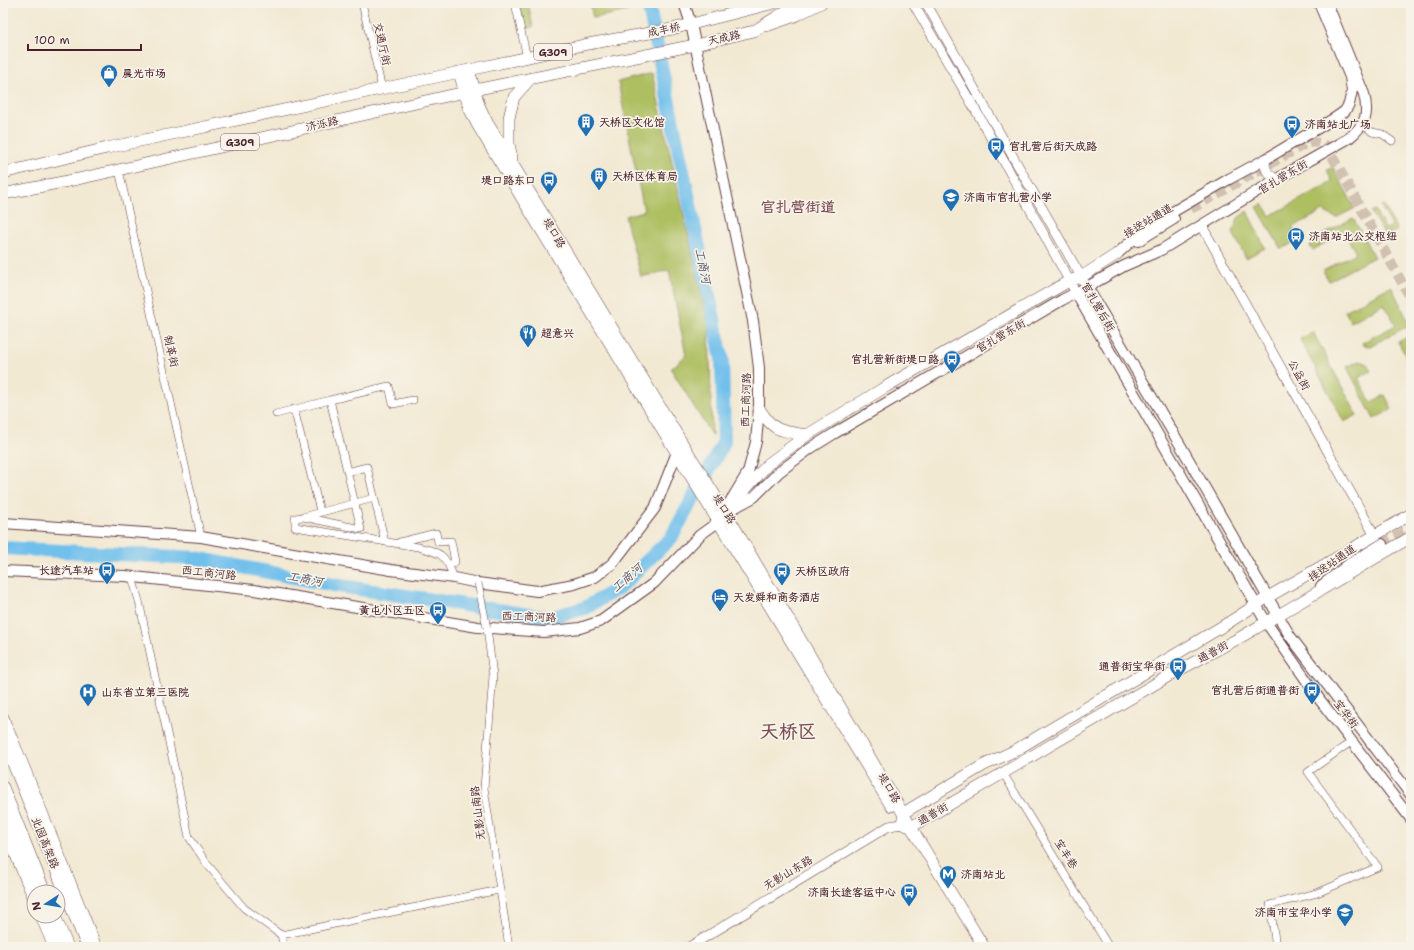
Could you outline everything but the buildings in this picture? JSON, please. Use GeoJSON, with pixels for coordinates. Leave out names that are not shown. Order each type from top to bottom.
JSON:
{"type":"FeatureCollection","features":[{"type":"Feature","properties":{"kind":"main road","name":"西工商河路"},"geometry":{"type":"LineString","coordinates":[[3,571],[132,577],[254,590],[487,628],[544,632],[580,628],[601,621],[654,583],[700,535],[715,525],[729,509],[748,472],[756,442],[759,408],[759,368],[753,321],[691,24],[684,3]]}},
{"type":"Feature","properties":{"kind":"main road","name":"天成路"},"geometry":{"type":"LineString","coordinates":[[713,19],[752,3]]}},
{"type":"Feature","properties":{"kind":"main road","name":"天成路"},"geometry":{"type":"LineString","coordinates":[[691,24],[774,3]]}},
{"type":"Feature","properties":{"kind":"main road","name":"天成路"},"geometry":{"type":"LineString","coordinates":[[754,31],[799,3]]}},
{"type":"Feature","properties":{"kind":"main road","name":"天成路"},"geometry":{"type":"LineString","coordinates":[[695,45],[754,31],[794,16],[821,3]]}},
{"type":"Feature","properties":{"kind":"main road","name":"官扎营东街"},"geometry":{"type":"LineString","coordinates":[[729,509],[768,464],[807,435],[887,386],[1069,281],[1081,277],[1117,254],[1147,227],[1336,118],[1345,111],[1349,104],[1352,91],[1350,77],[1319,3]]}},
{"type":"Feature","properties":{"kind":"main road"},"geometry":{"type":"LineString","coordinates":[[1327,3],[1364,94],[1367,105],[1367,115],[1363,124]]}},
{"type":"Feature","properties":{"kind":"main road","name":"成丰桥"},"geometry":{"type":"LineString","coordinates":[[636,36],[691,24]]}},
{"type":"Feature","properties":{"kind":"main road","name":"济泺路"},"geometry":{"type":"LineString","coordinates":[[3,173],[107,148],[464,71],[636,36]]}},
{"type":"Feature","properties":{"kind":"main road","name":"成丰桥"},"geometry":{"type":"LineString","coordinates":[[641,56],[695,45]]}},
{"type":"Feature","properties":{"kind":"main road","name":"济泺路"},"geometry":{"type":"LineString","coordinates":[[3,194],[119,170],[469,91],[641,56]]}},
{"type":"Feature","properties":{"kind":"main road","name":"堤口路"},"geometry":{"type":"LineString","coordinates":[[464,71],[469,91],[469,108],[478,126],[677,452],[710,509],[715,525],[984,947]]}},
{"type":"Feature","properties":{"kind":"main road"},"geometry":{"type":"LineString","coordinates":[[515,168],[509,144],[509,118],[514,97],[531,78]]}},
{"type":"Feature","properties":{"kind":"main road","name":"堤口路"},"geometry":{"type":"LineString","coordinates":[[469,91],[479,105],[487,122],[717,499],[729,509],[904,813],[907,826],[976,947]]}},
{"type":"Feature","properties":{"kind":"main road","name":"官扎营东街"},"geometry":{"type":"LineString","coordinates":[[729,509],[754,497],[779,472],[811,448],[933,375],[1076,293],[1124,266],[1161,250],[1202,226],[1277,179],[1349,138],[1363,124]]}},
{"type":"Feature","properties":{"kind":"main road","name":"接送站通道"},"geometry":{"type":"LineString","coordinates":[[1117,254],[1191,209]]}},
{"type":"Feature","properties":{"kind":"main road","name":"官扎营后街"},"geometry":{"type":"LineString","coordinates":[[1087,288],[1268,597]]}},
{"type":"Feature","properties":{"kind":"main road","name":"官扎营后街"},"geometry":{"type":"LineString","coordinates":[[1076,293],[1266,622]]}},
{"type":"Feature","properties":{"kind":"main road"},"geometry":{"type":"LineString","coordinates":[[759,408],[767,422],[780,431],[807,435]]}},
{"type":"Feature","properties":{"kind":"main road"},"geometry":{"type":"LineString","coordinates":[[3,523],[201,537],[391,570],[538,591],[574,584],[595,577],[613,563],[655,508],[681,441]]}},
{"type":"Feature","properties":{"kind":"main road","name":"通普街"},"geometry":{"type":"LineString","coordinates":[[904,813],[984,765],[1014,751],[1228,623],[1256,604],[1411,514]]}},
{"type":"Feature","properties":{"kind":"main road","name":"通普街"},"geometry":{"type":"LineString","coordinates":[[907,826],[1003,773],[1411,537]]}},
{"type":"Feature","properties":{"kind":"main road","name":"接送站通道"},"geometry":{"type":"LineString","coordinates":[[1297,604],[1349,564],[1382,544]]}},
{"type":"Feature","properties":{"kind":"main road","name":"宝华街"},"geometry":{"type":"LineString","coordinates":[[1268,597],[1290,636],[1411,795]]}},
{"type":"Feature","properties":{"kind":"main road","name":"宝华街"},"geometry":{"type":"LineString","coordinates":[[1266,622],[1320,700],[1411,819]]}},
{"type":"Feature","properties":{"kind":"main road"},"geometry":{"type":"LineString","coordinates":[[3,717],[6,736],[88,947]]}},
{"type":"Feature","properties":{"kind":"main road"},"geometry":{"type":"LineString","coordinates":[[6,736],[23,765],[96,947]]}},
{"type":"Feature","properties":{"kind":"main road","name":"北园高架路"},"geometry":{"type":"LineString","coordinates":[[3,787],[42,884]]}},
{"type":"Feature","properties":{"kind":"main road"},"geometry":{"type":"LineString","coordinates":[[3,809],[36,884]]}},
{"type":"Feature","properties":{"kind":"main road"},"geometry":{"type":"LineString","coordinates":[[3,824],[28,884]]}},
{"type":"Feature","properties":{"kind":"main road"},"geometry":{"type":"LineString","coordinates":[[44,924],[54,947]]}},
{"type":"Feature","properties":{"kind":"main road"},"geometry":{"type":"LineString","coordinates":[[51,924],[60,947]]}},
{"type":"Feature","properties":{"kind":"main road"},"geometry":{"type":"LineString","coordinates":[[58,924],[68,947]]}},
{"type":"Feature","properties":{"kind":"street","name":"交通厅街"},"geometry":{"type":"LineString","coordinates":[[362,3],[382,89]]}},
{"type":"Feature","properties":{"kind":"street"},"geometry":{"type":"LineString","coordinates":[[515,3],[527,58]]}},
{"type":"Feature","properties":{"kind":"street","name":"官扎营后街"},"geometry":{"type":"LineString","coordinates":[[913,3],[982,122],[1076,293]]}},
{"type":"Feature","properties":{"kind":"street","name":"官扎营后街"},"geometry":{"type":"LineString","coordinates":[[926,3],[1087,288]]}},
{"type":"Feature","properties":{"kind":"street"},"geometry":{"type":"LineString","coordinates":[[1363,124],[1372,132],[1382,134],[1392,141]]}},
{"type":"Feature","properties":{"kind":"street"},"geometry":{"type":"LineString","coordinates":[[1266,159],[1264,165],[1267,172],[1277,179]]}},
{"type":"Feature","properties":{"kind":"street","name":"制革街"},"geometry":{"type":"LineString","coordinates":[[119,170],[201,537]]}},
{"type":"Feature","properties":{"kind":"street","name":"公益街"},"geometry":{"type":"LineString","coordinates":[[1202,226],[1375,536]]}},
{"type":"Feature","properties":{"kind":"street"},"geometry":{"type":"LineString","coordinates":[[276,414],[388,386],[393,404],[413,400]]}},
{"type":"Feature","properties":{"kind":"street"},"geometry":{"type":"LineString","coordinates":[[330,400],[364,538]]}},
{"type":"Feature","properties":{"kind":"street"},"geometry":{"type":"LineString","coordinates":[[294,409],[320,511]]}},
{"type":"Feature","properties":{"kind":"street"},"geometry":{"type":"LineString","coordinates":[[348,472],[367,467],[385,542]]}},
{"type":"Feature","properties":{"kind":"street"},"geometry":{"type":"LineString","coordinates":[[374,498],[320,511],[303,517],[294,518],[295,528],[396,543],[437,551],[448,562],[454,578]]}},
{"type":"Feature","properties":{"kind":"street"},"geometry":{"type":"LineString","coordinates":[[303,517],[361,529]]}},
{"type":"Feature","properties":{"kind":"street"},"geometry":{"type":"LineString","coordinates":[[396,543],[436,533],[438,542],[451,541],[455,562],[449,565]]}},
{"type":"Feature","properties":{"kind":"street"},"geometry":{"type":"LineString","coordinates":[[132,577],[189,837],[207,864],[244,908],[281,935],[284,947]]}},
{"type":"Feature","properties":{"kind":"street","name":"无影山南路"},"geometry":{"type":"LineString","coordinates":[[478,583],[487,628],[493,676],[484,788],[509,947]]}},
{"type":"Feature","properties":{"kind":"street"},"geometry":{"type":"LineString","coordinates":[[1276,947],[1270,905],[1318,893],[1378,867],[1308,772],[1351,742]]}},
{"type":"Feature","properties":{"kind":"street","name":"宝丰巷"},"geometry":{"type":"LineString","coordinates":[[1003,773],[1110,947]]}},
{"type":"Feature","properties":{"kind":"street","name":"无影山东路"},"geometry":{"type":"LineString","coordinates":[[689,947],[889,826],[907,826]]}},
{"type":"Feature","properties":{"kind":"street"},"geometry":{"type":"LineString","coordinates":[[281,935],[499,890]]}},
{"type":"Feature","properties":{"kind":"green space"},"geometry":{"type":"Polygon","coordinates":[[[519,3],[528,3],[533,27],[524,29],[519,3]]]}},
{"type":"Feature","properties":{"kind":"green space"},"geometry":{"type":"Polygon","coordinates":[[[590,3],[627,3],[629,11],[593,18],[590,3]]]}},
{"type":"Feature","properties":{"kind":"green space"},"geometry":{"type":"Polygon","coordinates":[[[652,73],[709,327],[712,436],[671,369],[686,355],[669,270],[641,277],[625,216],[644,211],[618,82],[652,73]]]}},
{"type":"Feature","properties":{"kind":"green space"},"geometry":{"type":"Polygon","coordinates":[[[1333,167],[1355,208],[1336,218],[1323,211],[1293,227],[1293,243],[1281,249],[1257,207],[1263,204],[1270,216],[1332,182],[1327,170],[1333,167]]]}},
{"type":"Feature","properties":{"kind":"green space"},"geometry":{"type":"Polygon","coordinates":[[[1384,205],[1397,230],[1385,236],[1371,212],[1375,210],[1385,229],[1392,226],[1381,206],[1384,205]]]}},
{"type":"Feature","properties":{"kind":"green space"},"geometry":{"type":"Polygon","coordinates":[[[1247,211],[1265,248],[1246,258],[1233,233],[1238,218],[1247,211]]]}},
{"type":"Feature","properties":{"kind":"green space"},"geometry":{"type":"Polygon","coordinates":[[[1353,218],[1374,257],[1329,281],[1323,271],[1356,253],[1344,232],[1313,250],[1310,247],[1313,240],[1353,218]]]}},
{"type":"Feature","properties":{"kind":"green space"},"geometry":{"type":"Polygon","coordinates":[[[1391,286],[1410,325],[1370,346],[1363,345],[1362,343],[1396,325],[1384,304],[1351,322],[1345,311],[1391,286]]]}},
{"type":"Feature","properties":{"kind":"green space"},"geometry":{"type":"Polygon","coordinates":[[[1313,332],[1357,415],[1344,422],[1300,339],[1313,332]]]}},
{"type":"Feature","properties":{"kind":"green space"},"geometry":{"type":"Polygon","coordinates":[[[1411,335],[1411,365],[1398,342],[1411,335]]]}},
{"type":"Feature","properties":{"kind":"green space"},"geometry":{"type":"Polygon","coordinates":[[[1359,361],[1366,363],[1371,371],[1358,378],[1371,402],[1385,395],[1392,409],[1374,419],[1347,367],[1359,361]]]}},
{"type":"Feature","properties":{"kind":"waterway","name":"工商河"},"geometry":{"type":"LineString","coordinates":[[3,548],[196,558],[334,585],[549,618],[585,608],[619,588],[671,538],[724,442],[722,358],[648,3]]}},
{"type":"Feature","properties":{"kind":"tunnel"},"geometry":{"type":"LineString","coordinates":[[1191,209],[1305,144],[1314,142],[1319,143],[1327,147],[1411,299]]}},
{"type":"Feature","properties":{"kind":"tunnel"},"geometry":{"type":"LineString","coordinates":[[1382,544],[1411,528]]}},
{"type":"Feature","properties":{"kind":"place","name":"晨光市场"},"geometry":{"type":"Point","coordinates":[109,88]}},
{"type":"Feature","properties":{"kind":"place","name":"天桥区文化馆"},"geometry":{"type":"Point","coordinates":[586,137]}},
{"type":"Feature","properties":{"kind":"place","name":"济南站北广场"},"geometry":{"type":"Point","coordinates":[1292,139]}},
{"type":"Feature","properties":{"kind":"place","name":"官扎营后街天成路"},"geometry":{"type":"Point","coordinates":[996,161]}},
{"type":"Feature","properties":{"kind":"place","name":"天桥区体育局"},"geometry":{"type":"Point","coordinates":[599,191]}},
{"type":"Feature","properties":{"kind":"place","name":"堤口路东口"},"geometry":{"type":"Point","coordinates":[549,195]}},
{"type":"Feature","properties":{"kind":"place","name":"济南市官扎营小学"},"geometry":{"type":"Point","coordinates":[951,212]}},
{"type":"Feature","properties":{"kind":"place","name":"济南站北公交枢纽"},"geometry":{"type":"Point","coordinates":[1296,251]}},
{"type":"Feature","properties":{"kind":"place","name":"超意兴"},"geometry":{"type":"Point","coordinates":[528,348]}},
{"type":"Feature","properties":{"kind":"place","name":"官扎营新街堤口路"},"geometry":{"type":"Point","coordinates":[952,374]}},
{"type":"Feature","properties":{"kind":"place","name":"长途汽车站"},"geometry":{"type":"Point","coordinates":[107,585]}},
{"type":"Feature","properties":{"kind":"place","name":"天桥区政府"},"geometry":{"type":"Point","coordinates":[782,586]}},
{"type":"Feature","properties":{"kind":"place","name":"天发舜和商务酒店"},"geometry":{"type":"Point","coordinates":[720,612]}},
{"type":"Feature","properties":{"kind":"place","name":"黄屯小区五区"},"geometry":{"type":"Point","coordinates":[438,625]}},
{"type":"Feature","properties":{"kind":"place","name":"通普街宝华街"},"geometry":{"type":"Point","coordinates":[1178,681]}},
{"type":"Feature","properties":{"kind":"place","name":"官扎营后街通普街"},"geometry":{"type":"Point","coordinates":[1312,705]}},
{"type":"Feature","properties":{"kind":"place","name":"山东省立第三医院"},"geometry":{"type":"Point","coordinates":[88,707]}},
{"type":"Feature","properties":{"kind":"place","name":"济南站北"},"geometry":{"type":"Point","coordinates":[948,889]}},
{"type":"Feature","properties":{"kind":"place","name":"济南长途客运中心"},"geometry":{"type":"Point","coordinates":[909,907]}},
{"type":"Feature","properties":{"kind":"place","name":"济南市宝华小学"},"geometry":{"type":"Point","coordinates":[1345,927]}},
{"type":"Feature","properties":{"kind":"district","name":"官扎营街道"},"geometry":{"type":"Point","coordinates":[798,207]}},
{"type":"Feature","properties":{"kind":"district","name":"天桥区"},"geometry":{"type":"Point","coordinates":[788,731]}}]}
